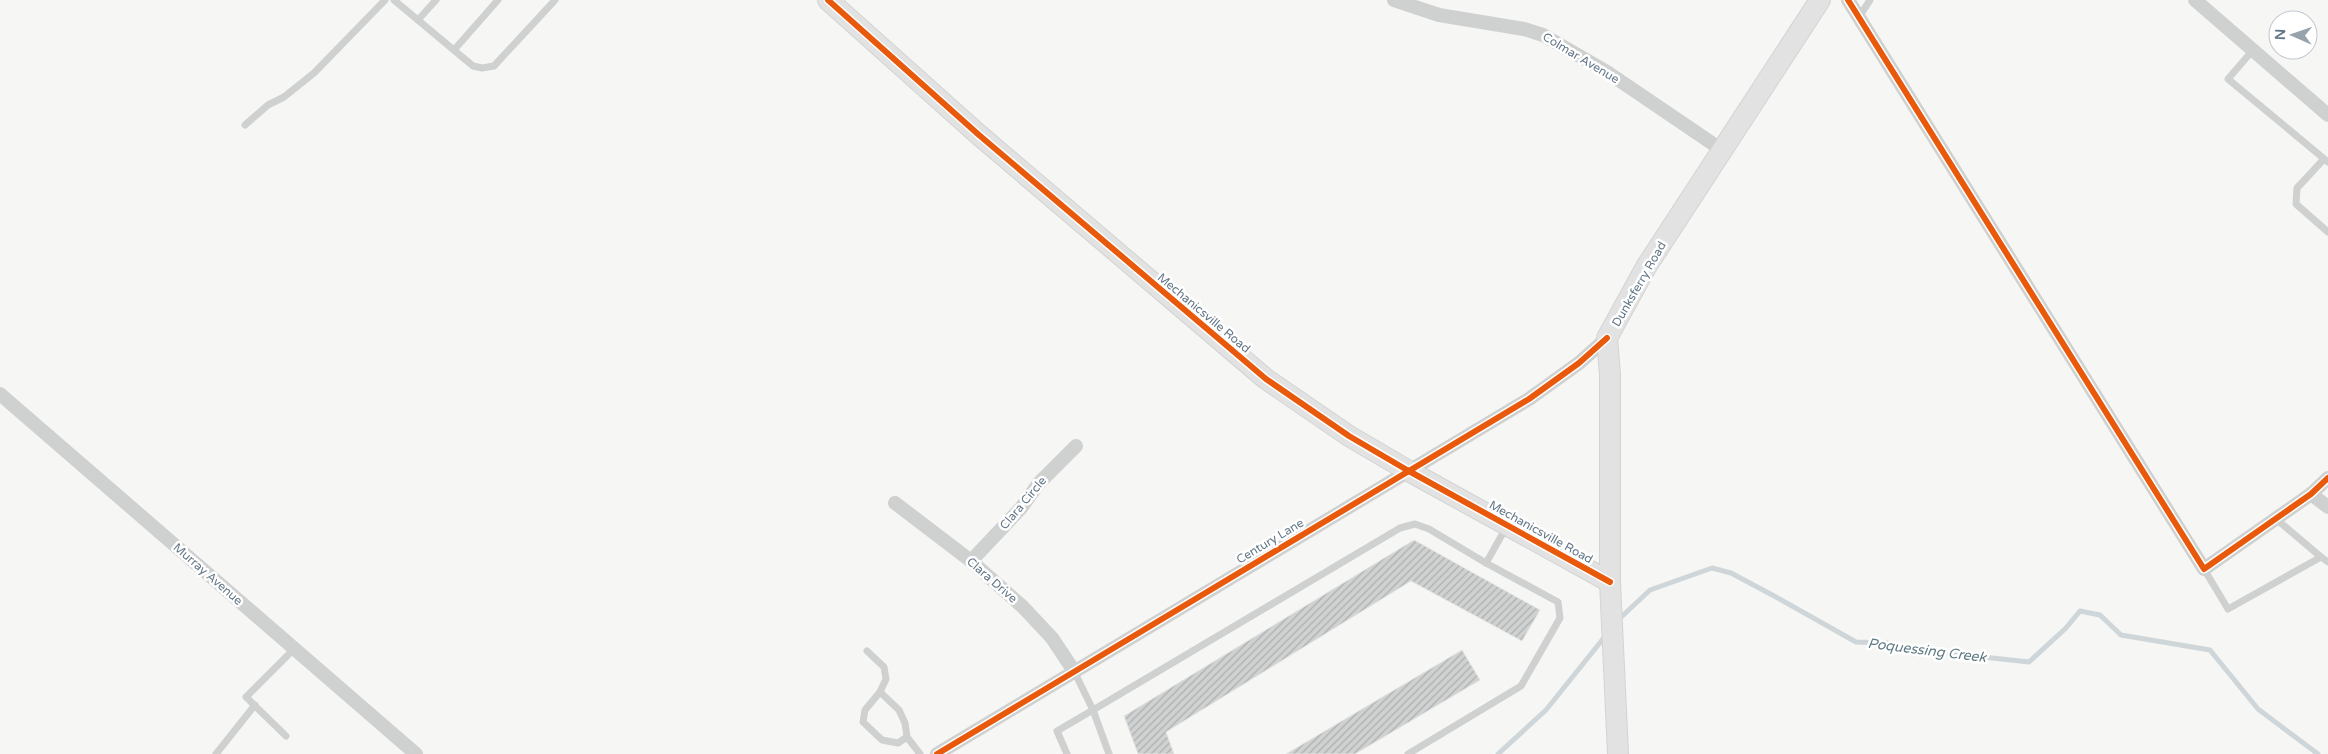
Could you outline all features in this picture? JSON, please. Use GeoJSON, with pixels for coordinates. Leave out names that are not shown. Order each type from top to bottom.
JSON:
{"type":"FeatureCollection","features":[{"type":"Feature","properties":{"kind":"street","name":"Colmar Avenue"},"geometry":{"type":"LineString","coordinates":[[1394,0],[1440,15],[1524,29],[1542,35],[1607,72],[1722,150]]}},
{"type":"Feature","properties":{"kind":"street","name":"Dunksferry Road"},"geometry":{"type":"LineString","coordinates":[[1618,754],[1610,582],[1610,374],[1607,338],[1646,267],[1820,0]]}},
{"type":"Feature","properties":{"kind":"street"},"geometry":{"type":"LineString","coordinates":[[1848,0],[2204,569],[2311,494],[2328,478]]}},
{"type":"Feature","properties":{"kind":"street"},"geometry":{"type":"LineString","coordinates":[[2195,0],[2328,114]]}},
{"type":"Feature","properties":{"kind":"street","name":"Mechanicsville Road"},"geometry":{"type":"LineString","coordinates":[[836,3],[992,147],[1266,379],[1349,436],[1610,582]]}},
{"type":"Feature","properties":{"kind":"street","name":"Century Lane"},"geometry":{"type":"LineString","coordinates":[[937,754],[1529,398],[1579,364],[1607,338]]}},
{"type":"Feature","properties":{"kind":"street","name":"Murray Avenue"},"geometry":{"type":"LineString","coordinates":[[0,394],[416,754]]}},
{"type":"Feature","properties":{"kind":"street","name":"Clara Circle"},"geometry":{"type":"LineString","coordinates":[[971,561],[1020,508],[1039,483],[1076,446]]}},
{"type":"Feature","properties":{"kind":"street"},"geometry":{"type":"LineString","coordinates":[[2311,494],[2328,507]]}},
{"type":"Feature","properties":{"kind":"street","name":"Clara Drive"},"geometry":{"type":"LineString","coordinates":[[895,503],[971,561],[1023,607],[1052,638],[1074,671]]}},
{"type":"Feature","properties":{"kind":"lane"},"geometry":{"type":"LineString","coordinates":[[246,125],[268,105],[284,97],[314,74],[385,0]]}},
{"type":"Feature","properties":{"kind":"lane"},"geometry":{"type":"LineString","coordinates":[[394,0],[473,66],[482,68],[494,66],[555,0]]}},
{"type":"Feature","properties":{"kind":"lane"},"geometry":{"type":"LineString","coordinates":[[418,20],[436,0]]}},
{"type":"Feature","properties":{"kind":"lane"},"geometry":{"type":"LineString","coordinates":[[454,50],[498,0]]}},
{"type":"Feature","properties":{"kind":"lane"},"geometry":{"type":"LineString","coordinates":[[1859,17],[1870,0]]}},
{"type":"Feature","properties":{"kind":"lane"},"geometry":{"type":"LineString","coordinates":[[2253,50],[2228,79],[2326,161],[2296,188],[2296,204],[2328,232]]}},
{"type":"Feature","properties":{"kind":"lane"},"geometry":{"type":"LineString","coordinates":[[2276,519],[2328,562]]}},
{"type":"Feature","properties":{"kind":"lane"},"geometry":{"type":"LineString","coordinates":[[1067,754],[1057,731],[1400,528],[1415,524],[1429,529],[1486,563],[1558,602],[1560,618],[1521,686],[1408,754]]}},
{"type":"Feature","properties":{"kind":"lane"},"geometry":{"type":"LineString","coordinates":[[1486,563],[1507,526]]}},
{"type":"Feature","properties":{"kind":"lane"},"geometry":{"type":"LineString","coordinates":[[2204,569],[2228,609],[2321,557]]}},
{"type":"Feature","properties":{"kind":"lane"},"geometry":{"type":"LineString","coordinates":[[286,736],[246,697],[294,649]]}},
{"type":"Feature","properties":{"kind":"lane"},"geometry":{"type":"LineString","coordinates":[[867,651],[884,667],[886,679],[880,692],[864,710],[863,722],[882,740],[898,743],[907,737]]}},
{"type":"Feature","properties":{"kind":"lane"},"geometry":{"type":"LineString","coordinates":[[1074,671],[1093,710],[1109,754]]}},
{"type":"Feature","properties":{"kind":"lane"},"geometry":{"type":"LineString","coordinates":[[880,692],[900,710],[905,722],[907,737],[920,754]]}},
{"type":"Feature","properties":{"kind":"lane"},"geometry":{"type":"LineString","coordinates":[[216,754],[256,705]]}},
{"type":"Feature","properties":{"kind":"building"},"geometry":{"type":"Polygon","coordinates":[[[1414,540],[1540,610],[1522,641],[1411,581],[1166,732],[1174,754],[1138,754],[1124,716],[1414,540]]]}},
{"type":"Feature","properties":{"kind":"building"},"geometry":{"type":"Polygon","coordinates":[[[1462,650],[1480,680],[1355,754],[1286,754],[1462,650]]]}},
{"type":"Feature","properties":{"kind":"waterway","name":"Poquessing Creek"},"geometry":{"type":"LineString","coordinates":[[1618,620],[1650,590],[1712,568],[1731,573],[1856,642],[1887,643],[1910,649],[2029,662],[2066,628],[2080,611],[2100,615],[2121,635],[2210,650],[2258,709],[2318,754]]}},
{"type":"Feature","properties":{"kind":"waterway","name":"Poquessing Creek"},"geometry":{"type":"LineString","coordinates":[[1498,754],[1546,710],[1607,634]]}},
{"type":"Feature","properties":{"kind":"cycle path"},"geometry":{"type":"LineString","coordinates":[[828,0],[979,135],[1266,379],[1349,436],[1610,582]]}},
{"type":"Feature","properties":{"kind":"cycle path"},"geometry":{"type":"LineString","coordinates":[[1848,0],[2204,569],[2311,494],[2328,478]]}},
{"type":"Feature","properties":{"kind":"cycle path"},"geometry":{"type":"LineString","coordinates":[[937,754],[1529,399],[1579,363],[1607,338]]}}]}
